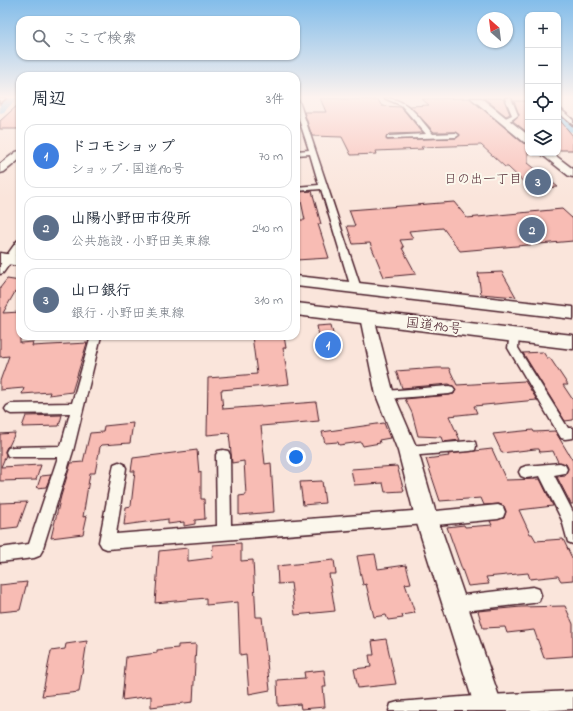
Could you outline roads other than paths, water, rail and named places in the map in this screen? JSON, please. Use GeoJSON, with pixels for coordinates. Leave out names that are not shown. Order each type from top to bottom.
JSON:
{"type":"FeatureCollection","features":[{"type":"Feature","properties":{"kind":"highway","name":"国道190号"},"geometry":{"type":"LineString","coordinates":[[300,281],[573,312]]}},
{"type":"Feature","properties":{"kind":"highway","name":"国道190号"},"geometry":{"type":"LineString","coordinates":[[300,309],[573,342]]}},
{"type":"Feature","properties":{"kind":"main road"},"geometry":{"type":"LineString","coordinates":[[516,131],[525,138]]}},
{"type":"Feature","properties":{"kind":"main road"},"geometry":{"type":"LineString","coordinates":[[549,156],[573,174]]}},
{"type":"Feature","properties":{"kind":"main road"},"geometry":{"type":"LineString","coordinates":[[0,170],[16,157]]}},
{"type":"Feature","properties":{"kind":"street"},"geometry":{"type":"LineString","coordinates":[[304,131],[356,288]]}},
{"type":"Feature","properties":{"kind":"street"},"geometry":{"type":"LineString","coordinates":[[427,131],[431,136]]}},
{"type":"Feature","properties":{"kind":"street"},"geometry":{"type":"LineString","coordinates":[[389,138],[456,135]]}},
{"type":"Feature","properties":{"kind":"street"},"geometry":{"type":"LineString","coordinates":[[300,153],[312,152]]}},
{"type":"Feature","properties":{"kind":"street"},"geometry":{"type":"LineString","coordinates":[[300,189],[323,187]]}},
{"type":"Feature","properties":{"kind":"street"},"geometry":{"type":"LineString","coordinates":[[7,262],[16,249]]}},
{"type":"Feature","properties":{"kind":"street"},"geometry":{"type":"LineString","coordinates":[[367,317],[386,395],[408,451],[426,516],[489,707]]}},
{"type":"Feature","properties":{"kind":"street"},"geometry":{"type":"LineString","coordinates":[[514,335],[513,348],[565,434],[573,433]]}},
{"type":"Feature","properties":{"kind":"street"},"geometry":{"type":"LineString","coordinates":[[0,555],[34,551],[66,451],[95,340]]}},
{"type":"Feature","properties":{"kind":"street"},"geometry":{"type":"LineString","coordinates":[[386,395],[449,390]]}},
{"type":"Feature","properties":{"kind":"street"},"geometry":{"type":"LineString","coordinates":[[11,409],[77,408]]}},
{"type":"Feature","properties":{"kind":"street"},"geometry":{"type":"LineString","coordinates":[[408,451],[470,446]]}},
{"type":"Feature","properties":{"kind":"street"},"geometry":{"type":"LineString","coordinates":[[12,452],[66,451]]}},
{"type":"Feature","properties":{"kind":"street"},"geometry":{"type":"LineString","coordinates":[[223,455],[224,532]]}},
{"type":"Feature","properties":{"kind":"street"},"geometry":{"type":"LineString","coordinates":[[119,468],[107,542],[426,516],[436,518],[498,512]]}},
{"type":"Feature","properties":{"kind":"street"},"geometry":{"type":"LineString","coordinates":[[526,472],[560,469]]}},
{"type":"Feature","properties":{"kind":"street"},"geometry":{"type":"LineString","coordinates":[[544,470],[568,519],[573,537]]}},
{"type":"Feature","properties":{"kind":"street"},"geometry":{"type":"LineString","coordinates":[[455,604],[533,595]]}},
{"type":"Feature","properties":{"kind":"street"},"geometry":{"type":"LineString","coordinates":[[398,711],[489,707],[573,700]]}},
{"type":"Feature","properties":{"kind":"place","name":"山口銀行"},"geometry":{"type":"Point","coordinates":[538,182]}},
{"type":"Feature","properties":{"kind":"place","name":"山陽小野田市役所"},"geometry":{"type":"Point","coordinates":[532,230]}},
{"type":"Feature","properties":{"kind":"place","name":"ドコモショップ"},"geometry":{"type":"Point","coordinates":[328,345]}},
{"type":"Feature","properties":{"kind":"district","name":"日の出一丁目"},"geometry":{"type":"Point","coordinates":[483,178]}}]}
